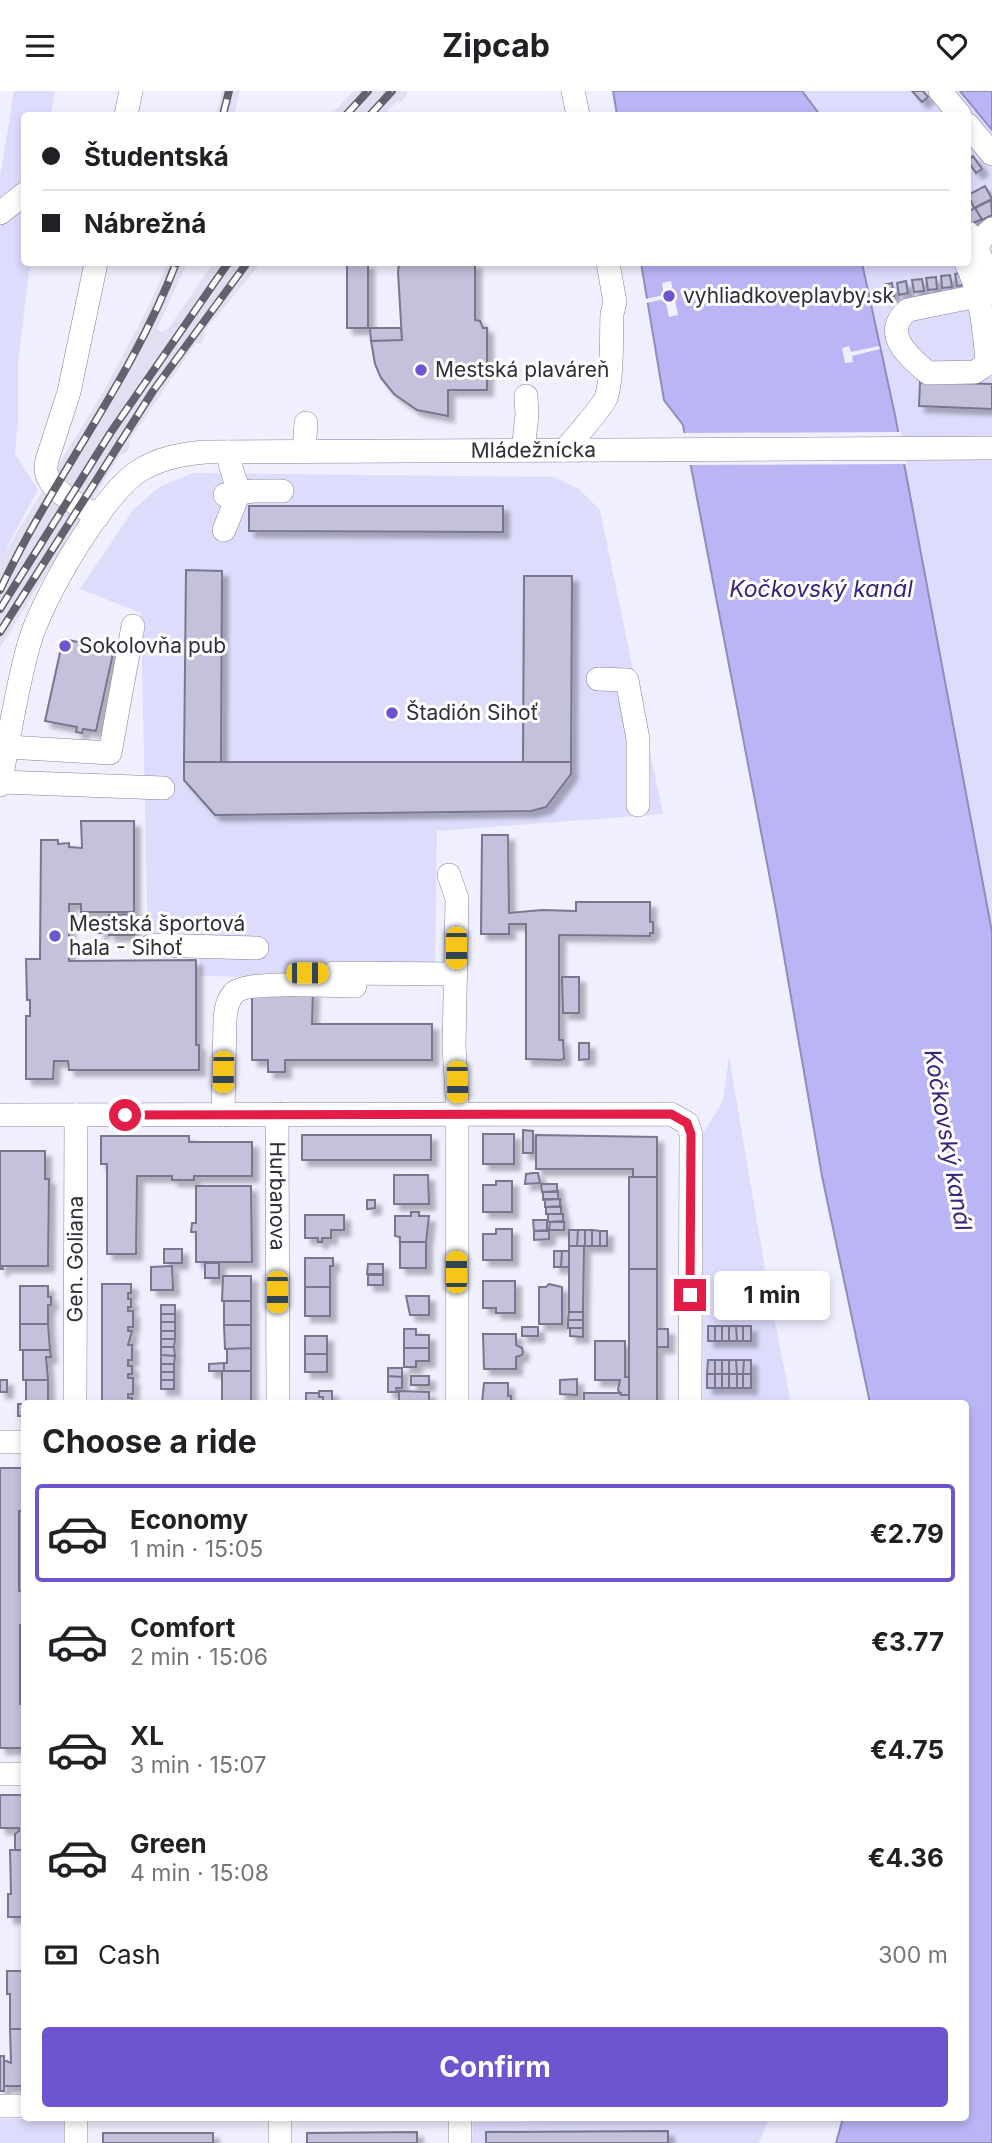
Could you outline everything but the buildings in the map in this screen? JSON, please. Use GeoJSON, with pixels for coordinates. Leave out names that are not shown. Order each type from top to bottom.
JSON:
{"type":"FeatureCollection","features":[{"type":"Feature","properties":{"kind":"street"},"geometry":{"type":"LineString","coordinates":[[127,112],[131,91]]}},
{"type":"Feature","properties":{"kind":"street"},"geometry":{"type":"LineString","coordinates":[[573,91],[577,112]]}},
{"type":"Feature","properties":{"kind":"street"},"geometry":{"type":"LineString","coordinates":[[940,91],[958,112]]}},
{"type":"Feature","properties":{"kind":"street"},"geometry":{"type":"LineString","coordinates":[[971,129],[992,154]]}},
{"type":"Feature","properties":{"kind":"street"},"geometry":{"type":"LineString","coordinates":[[0,213],[21,196]]}},
{"type":"Feature","properties":{"kind":"street"},"geometry":{"type":"LineString","coordinates":[[971,248],[992,229]]}},
{"type":"Feature","properties":{"kind":"street"},"geometry":{"type":"LineString","coordinates":[[971,251],[987,289]]}},
{"type":"Feature","properties":{"kind":"street"},"geometry":{"type":"LineString","coordinates":[[95,266],[69,392],[46,469],[48,478],[62,493],[97,516]]}},
{"type":"Feature","properties":{"kind":"street"},"geometry":{"type":"LineString","coordinates":[[564,450],[579,436],[583,426],[605,399],[615,302],[609,266]]}},
{"type":"Feature","properties":{"kind":"street"},"geometry":{"type":"LineString","coordinates":[[523,450],[526,396]]}},
{"type":"Feature","properties":{"kind":"street"},"geometry":{"type":"LineString","coordinates":[[304,451],[306,423]]}},
{"type":"Feature","properties":{"kind":"street","name":"Mládežnícka"},"geometry":{"type":"LineString","coordinates":[[0,784],[29,645],[46,600],[97,516],[127,480],[156,462],[189,453],[304,451],[496,441],[523,450],[992,448]]}},
{"type":"Feature","properties":{"kind":"street"},"geometry":{"type":"LineString","coordinates":[[224,530],[232,494],[229,451]]}},
{"type":"Feature","properties":{"kind":"street"},"geometry":{"type":"LineString","coordinates":[[232,494],[282,491]]}},
{"type":"Feature","properties":{"kind":"street"},"geometry":{"type":"LineString","coordinates":[[8,747],[110,753],[133,626]]}},
{"type":"Feature","properties":{"kind":"street"},"geometry":{"type":"LineString","coordinates":[[598,679],[627,680],[638,739],[638,804]]}},
{"type":"Feature","properties":{"kind":"street"},"geometry":{"type":"LineString","coordinates":[[0,784],[163,788]]}},
{"type":"Feature","properties":{"kind":"street"},"geometry":{"type":"LineString","coordinates":[[449,875],[457,899],[454,1046],[457,1077],[457,1400]]}},
{"type":"Feature","properties":{"kind":"street"},"geometry":{"type":"LineString","coordinates":[[152,945],[257,948]]}},
{"type":"Feature","properties":{"kind":"street"},"geometry":{"type":"LineString","coordinates":[[282,973],[456,974]]}},
{"type":"Feature","properties":{"kind":"street"},"geometry":{"type":"LineString","coordinates":[[223,1115],[226,1004],[235,991],[252,985],[355,986]]}},
{"type":"Feature","properties":{"kind":"street"},"geometry":{"type":"LineString","coordinates":[[0,1115],[660,1113],[681,1118],[687,1123],[691,1134],[691,1400]]}},
{"type":"Feature","properties":{"kind":"street","name":"Hurbanova"},"geometry":{"type":"LineString","coordinates":[[277,1114],[278,1400]]}},
{"type":"Feature","properties":{"kind":"street","name":"Gen. Goliana"},"geometry":{"type":"LineString","coordinates":[[75,1400],[76,1115]]}},
{"type":"Feature","properties":{"kind":"street"},"geometry":{"type":"LineString","coordinates":[[0,1442],[21,1442]]}},
{"type":"Feature","properties":{"kind":"street"},"geometry":{"type":"LineString","coordinates":[[0,1774],[21,1774]]}},
{"type":"Feature","properties":{"kind":"street"},"geometry":{"type":"LineString","coordinates":[[0,2106],[21,2106]]}},
{"type":"Feature","properties":{"kind":"street"},"geometry":{"type":"LineString","coordinates":[[76,2121],[76,2143]]}},
{"type":"Feature","properties":{"kind":"street"},"geometry":{"type":"LineString","coordinates":[[280,2121],[280,2143]]}},
{"type":"Feature","properties":{"kind":"street"},"geometry":{"type":"LineString","coordinates":[[460,2121],[460,2143]]}},
{"type":"Feature","properties":{"kind":"shaded area"},"geometry":{"type":"Polygon","coordinates":[[[14,91],[55,91],[52,112],[21,112],[21,266],[30,266],[18,364],[15,453],[38,490],[0,560],[0,176],[14,91]]]}},
{"type":"Feature","properties":{"kind":"shaded area"},"geometry":{"type":"Polygon","coordinates":[[[222,91],[240,91],[235,112],[217,112],[222,91]]]}},
{"type":"Feature","properties":{"kind":"shaded area"},"geometry":{"type":"Polygon","coordinates":[[[353,91],[407,91],[402,101],[396,102],[387,112],[334,112],[353,91]]]}},
{"type":"Feature","properties":{"kind":"shaded area"},"geometry":{"type":"Polygon","coordinates":[[[802,91],[960,91],[992,130],[992,932],[895,415],[863,266],[971,266],[971,112],[818,112],[802,91]]]}},
{"type":"Feature","properties":{"kind":"shaded area"},"geometry":{"type":"Polygon","coordinates":[[[167,266],[186,266],[157,329],[162,332],[168,329],[211,266],[258,266],[204,331],[205,337],[201,344],[196,343],[129,441],[130,447],[126,453],[120,455],[0,648],[0,560],[102,394],[147,310],[167,266]]]}},
{"type":"Feature","properties":{"kind":"shaded area","name":"Štadión Sihoť"},"geometry":{"type":"Polygon","coordinates":[[[193,473],[554,477],[579,489],[600,510],[663,814],[437,831],[435,980],[200,976],[199,955],[148,954],[141,613],[80,589],[133,510],[159,487],[193,473]]]}},
{"type":"Feature","properties":{"kind":"shaded area"},"geometry":{"type":"Polygon","coordinates":[[[729,1056],[790,1400],[703,1400],[703,1133],[723,1101],[729,1056]]]}},
{"type":"Feature","properties":{"kind":"shaded area"},"geometry":{"type":"Polygon","coordinates":[[[0,2119],[64,2121],[64,2143],[0,2143],[0,2119]]]}},
{"type":"Feature","properties":{"kind":"shaded area"},"geometry":{"type":"Polygon","coordinates":[[[768,2121],[759,2143],[472,2143],[473,2122],[768,2121]]]}},
{"type":"Feature","properties":{"kind":"water"},"geometry":{"type":"Polygon","coordinates":[[[613,91],[802,91],[818,112],[616,112],[613,91]]]}},
{"type":"Feature","properties":{"kind":"water"},"geometry":{"type":"Polygon","coordinates":[[[960,91],[992,91],[992,130],[960,91]]]}},
{"type":"Feature","properties":{"kind":"water","name":"Kočkovský kanál"},"geometry":{"type":"Polygon","coordinates":[[[642,266],[863,266],[895,415],[992,932],[992,2143],[836,2143],[842,2121],[969,2121],[969,1400],[869,1400],[822,1176],[776,910],[683,425],[664,400],[642,266]]]}},
{"type":"Feature","properties":{"kind":"pier"},"geometry":{"type":"Polygon","coordinates":[[[671,281],[678,315],[669,317],[665,299],[646,303],[645,299],[664,295],[662,283],[671,281]]]}},
{"type":"Feature","properties":{"kind":"pier"},"geometry":{"type":"Polygon","coordinates":[[[849,346],[851,352],[879,346],[880,349],[852,356],[853,362],[845,363],[842,348],[849,346]]]}},
{"type":"Feature","properties":{"kind":"pier"},"geometry":{"type":"Polygon","coordinates":[[[901,432],[907,464],[687,465],[681,433],[901,432]]]}},
{"type":"Feature","properties":{"kind":"railway"},"geometry":{"type":"LineString","coordinates":[[224,112],[229,91]]}},
{"type":"Feature","properties":{"kind":"railway"},"geometry":{"type":"LineString","coordinates":[[349,112],[368,91]]}},
{"type":"Feature","properties":{"kind":"railway"},"geometry":{"type":"LineString","coordinates":[[373,112],[392,91]]}},
{"type":"Feature","properties":{"kind":"railway"},"geometry":{"type":"LineString","coordinates":[[0,590],[21,548],[137,348],[175,266]]}},
{"type":"Feature","properties":{"kind":"railway"},"geometry":{"type":"LineString","coordinates":[[0,609],[111,432],[226,266]]}},
{"type":"Feature","properties":{"kind":"railway"},"geometry":{"type":"LineString","coordinates":[[0,632],[153,391],[245,266]]}},
{"type":"Feature","properties":{"kind":"place","name":"vyhliadkoveplavby.sk"},"geometry":{"type":"Point","coordinates":[669,296]}},
{"type":"Feature","properties":{"kind":"place","name":"Mestská plaváreň"},"geometry":{"type":"Point","coordinates":[421,370]}},
{"type":"Feature","properties":{"kind":"place","name":"Sokolovňa pub"},"geometry":{"type":"Point","coordinates":[65,646]}},
{"type":"Feature","properties":{"kind":"place","name":"Štadión Sihoť"},"geometry":{"type":"Point","coordinates":[392,713]}},
{"type":"Feature","properties":{"kind":"place","name":"Mestská športová hala - Sihoť"},"geometry":{"type":"Point","coordinates":[55,936]}},
{"type":"Feature","properties":{"kind":"route"},"geometry":{"type":"LineString","coordinates":[[125,1115],[671,1114],[687,1123],[691,1134],[690,1295]]}}]}
